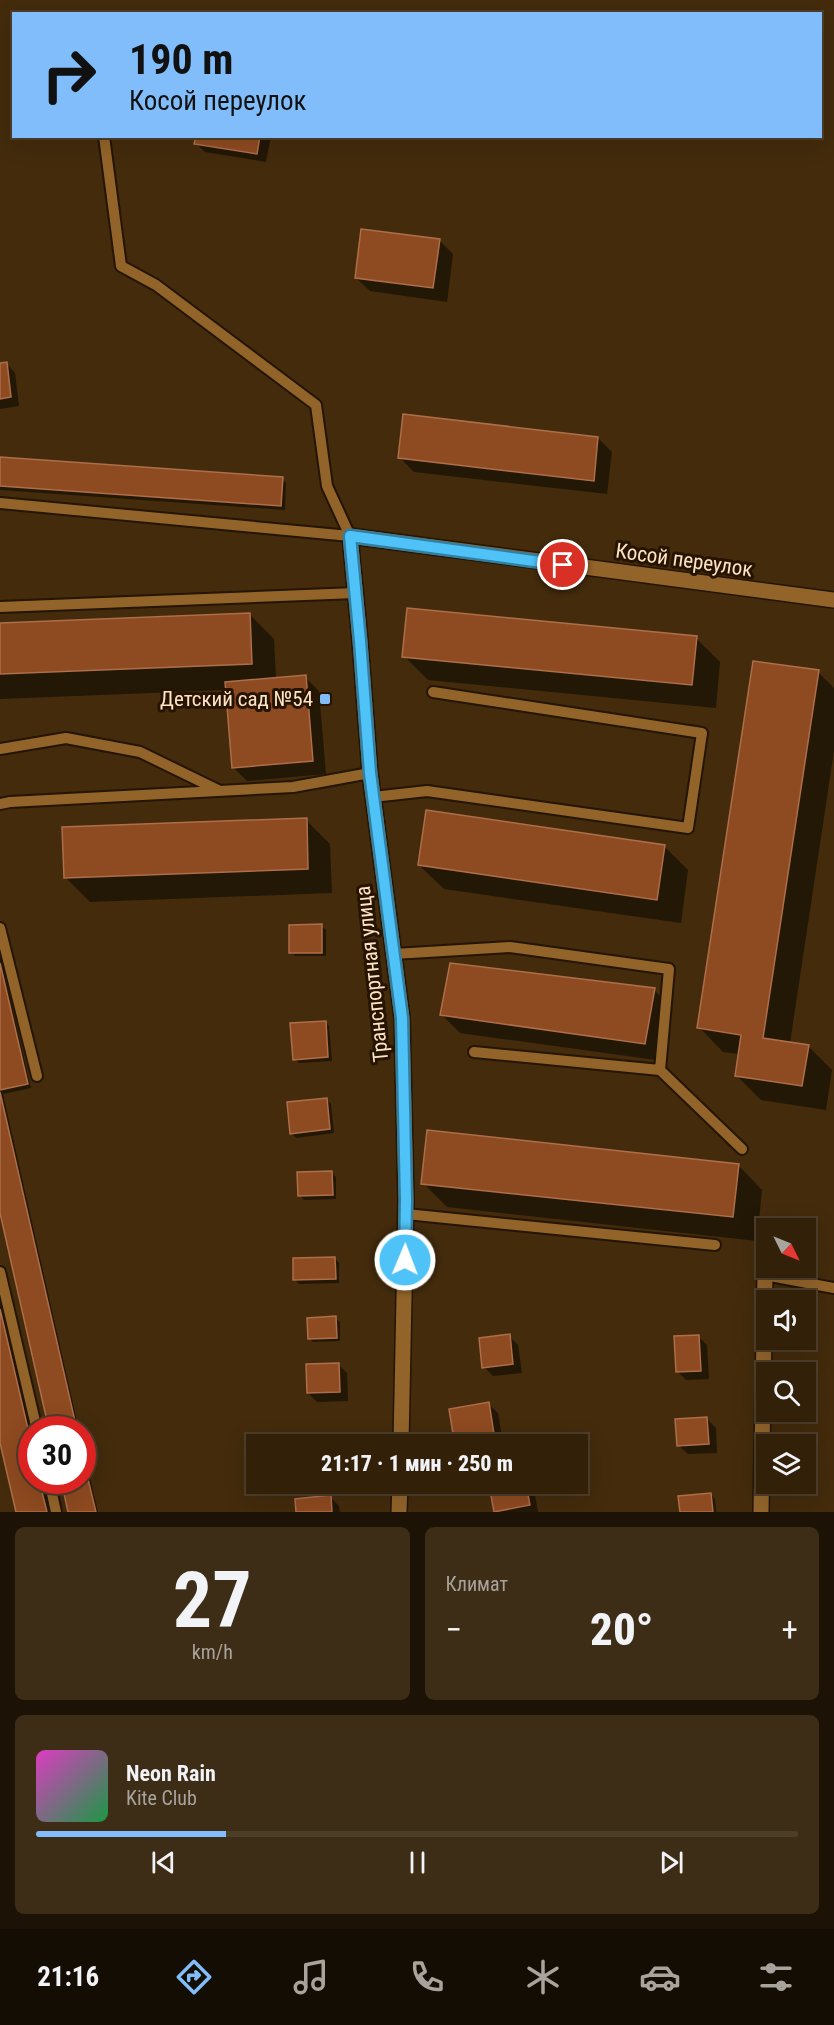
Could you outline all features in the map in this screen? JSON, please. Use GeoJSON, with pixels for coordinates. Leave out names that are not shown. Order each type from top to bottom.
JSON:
{"type":"FeatureCollection","features":[{"type":"Feature","properties":{"kind":"street","name":"Транспортная улица"},"geometry":{"type":"LineString","coordinates":[[350,536],[370,773],[402,1018],[406,1214],[401,1434]]}},
{"type":"Feature","properties":{"kind":"street","name":"Косой переулок"},"geometry":{"type":"LineString","coordinates":[[350,536],[834,600]]}},
{"type":"Feature","properties":{"kind":"street"},"geometry":{"type":"LineString","coordinates":[[761,1512],[765,1278]]}},
{"type":"Feature","properties":{"kind":"street"},"geometry":{"type":"LineString","coordinates":[[399,1512],[400,1494]]}},
{"type":"Feature","properties":{"kind":"lane"},"geometry":{"type":"LineString","coordinates":[[104,138],[121,266],[156,285],[316,405],[327,486],[350,536]]}},
{"type":"Feature","properties":{"kind":"lane"},"geometry":{"type":"LineString","coordinates":[[0,503],[350,536]]}},
{"type":"Feature","properties":{"kind":"lane"},"geometry":{"type":"LineString","coordinates":[[0,607],[356,593]]}},
{"type":"Feature","properties":{"kind":"lane"},"geometry":{"type":"LineString","coordinates":[[373,797],[427,791],[688,828],[702,733],[433,692]]}},
{"type":"Feature","properties":{"kind":"lane"},"geometry":{"type":"LineString","coordinates":[[0,749],[66,738],[140,752],[221,791]]}},
{"type":"Feature","properties":{"kind":"lane"},"geometry":{"type":"LineString","coordinates":[[0,804],[293,787],[370,773]]}},
{"type":"Feature","properties":{"kind":"lane"},"geometry":{"type":"LineString","coordinates":[[0,928],[37,1076]]}},
{"type":"Feature","properties":{"kind":"lane"},"geometry":{"type":"LineString","coordinates":[[394,954],[510,947],[669,969],[660,1070]]}},
{"type":"Feature","properties":{"kind":"lane"},"geometry":{"type":"LineString","coordinates":[[474,1052],[660,1070],[742,1149]]}},
{"type":"Feature","properties":{"kind":"lane"},"geometry":{"type":"LineString","coordinates":[[406,1214],[715,1245]]}},
{"type":"Feature","properties":{"kind":"lane"},"geometry":{"type":"LineString","coordinates":[[0,1272],[34,1416]]}},
{"type":"Feature","properties":{"kind":"lane"},"geometry":{"type":"LineString","coordinates":[[781,1278],[834,1288]]}},
{"type":"Feature","properties":{"kind":"lane"},"geometry":{"type":"LineString","coordinates":[[52,1494],[56,1512]]}},
{"type":"Feature","properties":{"kind":"building"},"geometry":{"type":"Polygon","coordinates":[[[196,138],[260,138],[257,154],[194,144],[196,138]]]}},
{"type":"Feature","properties":{"kind":"building"},"geometry":{"type":"Polygon","coordinates":[[[361,229],[440,239],[433,288],[355,278],[361,229]]]}},
{"type":"Feature","properties":{"kind":"building"},"geometry":{"type":"Polygon","coordinates":[[[7,362],[11,397],[0,399],[0,363],[7,362]]]}},
{"type":"Feature","properties":{"kind":"building"},"geometry":{"type":"Polygon","coordinates":[[[403,414],[598,437],[594,481],[398,458],[403,414]]]}},
{"type":"Feature","properties":{"kind":"building"},"geometry":{"type":"Polygon","coordinates":[[[0,457],[283,477],[281,506],[0,486],[0,457]]]}},
{"type":"Feature","properties":{"kind":"building"},"geometry":{"type":"Polygon","coordinates":[[[407,608],[697,636],[692,685],[402,657],[407,608]]]}},
{"type":"Feature","properties":{"kind":"building"},"geometry":{"type":"Polygon","coordinates":[[[250,613],[252,664],[0,674],[0,623],[250,613]]]}},
{"type":"Feature","properties":{"kind":"building"},"geometry":{"type":"Polygon","coordinates":[[[753,661],[819,670],[763,1038],[809,1045],[802,1086],[735,1076],[741,1035],[697,1028],[753,661]]]}},
{"type":"Feature","properties":{"kind":"building"},"geometry":{"type":"Polygon","coordinates":[[[306,675],[313,761],[232,768],[225,682],[306,675]]]}},
{"type":"Feature","properties":{"kind":"building"},"geometry":{"type":"Polygon","coordinates":[[[426,810],[665,845],[657,900],[418,865],[426,810]]]}},
{"type":"Feature","properties":{"kind":"building"},"geometry":{"type":"Polygon","coordinates":[[[307,818],[308,869],[64,878],[62,827],[307,818]]]}},
{"type":"Feature","properties":{"kind":"building"},"geometry":{"type":"Polygon","coordinates":[[[322,924],[322,953],[289,953],[289,925],[322,924]]]}},
{"type":"Feature","properties":{"kind":"building"},"geometry":{"type":"Polygon","coordinates":[[[0,963],[28,1084],[0,1090],[0,963]]]}},
{"type":"Feature","properties":{"kind":"building"},"geometry":{"type":"Polygon","coordinates":[[[450,963],[655,988],[645,1044],[440,1015],[450,963]]]}},
{"type":"Feature","properties":{"kind":"building"},"geometry":{"type":"Polygon","coordinates":[[[326,1021],[328,1057],[293,1060],[290,1023],[326,1021]]]}},
{"type":"Feature","properties":{"kind":"building"},"geometry":{"type":"Polygon","coordinates":[[[0,1092],[74,1416],[46,1416],[0,1213],[0,1092]]]}},
{"type":"Feature","properties":{"kind":"building"},"geometry":{"type":"Polygon","coordinates":[[[327,1098],[330,1129],[290,1134],[287,1102],[327,1098]]]}},
{"type":"Feature","properties":{"kind":"building"},"geometry":{"type":"Polygon","coordinates":[[[427,1130],[739,1164],[733,1217],[421,1184],[427,1130]]]}},
{"type":"Feature","properties":{"kind":"building"},"geometry":{"type":"Polygon","coordinates":[[[332,1171],[333,1195],[298,1196],[297,1172],[332,1171]]]}},
{"type":"Feature","properties":{"kind":"building"},"geometry":{"type":"Polygon","coordinates":[[[335,1257],[336,1279],[293,1280],[293,1258],[335,1257]]]}},
{"type":"Feature","properties":{"kind":"building"},"geometry":{"type":"Polygon","coordinates":[[[0,1309],[25,1416],[18,1416],[18,1494],[42,1494],[47,1512],[16,1512],[0,1443],[0,1309]]]}},
{"type":"Feature","properties":{"kind":"building"},"geometry":{"type":"Polygon","coordinates":[[[336,1316],[337,1338],[308,1339],[307,1318],[336,1316]]]}},
{"type":"Feature","properties":{"kind":"building"},"geometry":{"type":"Polygon","coordinates":[[[510,1334],[513,1364],[482,1368],[479,1338],[510,1334]]]}},
{"type":"Feature","properties":{"kind":"building"},"geometry":{"type":"Polygon","coordinates":[[[699,1335],[701,1371],[676,1372],[674,1336],[699,1335]]]}},
{"type":"Feature","properties":{"kind":"building"},"geometry":{"type":"Polygon","coordinates":[[[339,1363],[340,1392],[307,1393],[306,1364],[339,1363]]]}},
{"type":"Feature","properties":{"kind":"building"},"geometry":{"type":"Polygon","coordinates":[[[489,1402],[494,1434],[453,1434],[449,1409],[489,1402]]]}},
{"type":"Feature","properties":{"kind":"building"},"geometry":{"type":"Polygon","coordinates":[[[707,1417],[709,1444],[677,1446],[675,1419],[707,1417]]]}},
{"type":"Feature","properties":{"kind":"building"},"geometry":{"type":"Polygon","coordinates":[[[711,1493],[713,1512],[680,1512],[678,1496],[711,1493]]]}},
{"type":"Feature","properties":{"kind":"building"},"geometry":{"type":"Polygon","coordinates":[[[64,1494],[92,1494],[96,1512],[68,1512],[64,1494]]]}},
{"type":"Feature","properties":{"kind":"building"},"geometry":{"type":"Polygon","coordinates":[[[491,1494],[528,1494],[530,1505],[494,1512],[491,1494]]]}},
{"type":"Feature","properties":{"kind":"building"},"geometry":{"type":"Polygon","coordinates":[[[331,1495],[332,1512],[296,1512],[295,1499],[331,1495]]]}},
{"type":"Feature","properties":{"kind":"place","name":"Детский сад №54"},"geometry":{"type":"Point","coordinates":[325,699]}},
{"type":"Feature","properties":{"kind":"route"},"geometry":{"type":"LineString","coordinates":[[405,1260],[402,1018],[370,773],[350,536],[563,565]]}}]}
